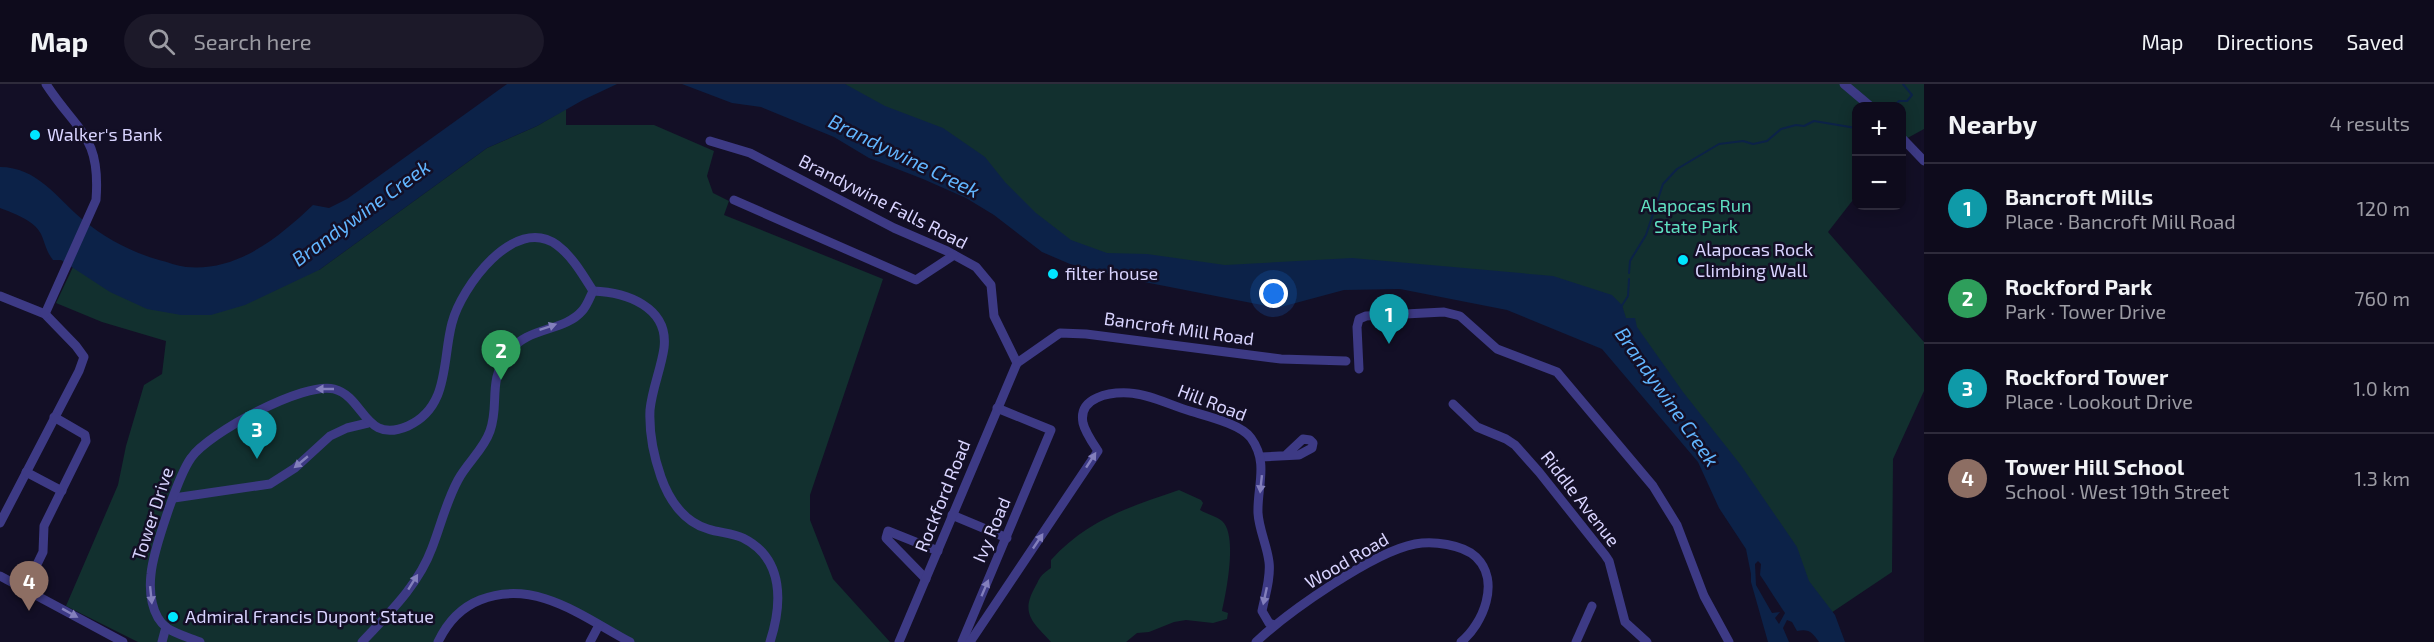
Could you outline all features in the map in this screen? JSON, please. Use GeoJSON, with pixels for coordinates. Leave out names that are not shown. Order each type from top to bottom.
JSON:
{"type":"FeatureCollection","features":[{"type":"Feature","properties":{"kind":"street"},"geometry":{"type":"LineString","coordinates":[[45,314],[96,200],[97,181],[94,152],[88,139],[46,84]]}},
{"type":"Feature","properties":{"kind":"street"},"geometry":{"type":"LineString","coordinates":[[1844,84],[1865,102]]}},
{"type":"Feature","properties":{"kind":"street","name":"Brandywine Falls Road"},"geometry":{"type":"LineString","coordinates":[[710,141],[750,153],[894,228],[976,267],[991,285],[994,316],[1017,363]]}},
{"type":"Feature","properties":{"kind":"street"},"geometry":{"type":"LineString","coordinates":[[1906,142],[1924,161]]}},
{"type":"Feature","properties":{"kind":"street"},"geometry":{"type":"LineString","coordinates":[[734,200],[916,280],[954,255]]}},
{"type":"Feature","properties":{"kind":"street"},"geometry":{"type":"LineString","coordinates":[[174,498],[270,484],[296,468],[330,436],[347,428],[368,423],[391,430],[408,426],[425,415],[439,396],[446,370],[452,323],[460,303],[487,264],[501,249],[534,236],[556,244],[577,266],[593,291]]}},
{"type":"Feature","properties":{"kind":"street"},"geometry":{"type":"LineString","coordinates":[[362,642],[401,600],[415,581],[432,550],[450,495],[489,434],[493,391],[500,366],[510,350],[531,333],[565,322],[582,311],[593,291]]}},
{"type":"Feature","properties":{"kind":"street"},"geometry":{"type":"LineString","coordinates":[[593,291],[611,292],[639,302],[656,315],[660,322],[664,348],[651,404],[650,419],[653,448],[662,479],[674,503],[685,516],[703,528],[743,538],[757,548],[768,561],[775,579],[779,607],[770,642]]}},
{"type":"Feature","properties":{"kind":"street"},"geometry":{"type":"LineString","coordinates":[[0,296],[45,314],[84,357],[79,371],[0,523]]}},
{"type":"Feature","properties":{"kind":"street"},"geometry":{"type":"LineString","coordinates":[[1359,369],[1357,327],[1359,319],[1366,316],[1444,312],[1460,316],[1497,350],[1557,372],[1653,486],[1677,525],[1704,596],[1729,642]]}},
{"type":"Feature","properties":{"kind":"street","name":"Bancroft Mill Road"},"geometry":{"type":"LineString","coordinates":[[1017,363],[1059,333],[1086,334],[1281,359],[1346,361]]}},
{"type":"Feature","properties":{"kind":"street","name":"Rockford Road"},"geometry":{"type":"LineString","coordinates":[[899,642],[1017,363]]}},
{"type":"Feature","properties":{"kind":"street","name":"Tower Drive"},"geometry":{"type":"LineString","coordinates":[[166,627],[152,605],[150,583],[156,553],[174,498],[192,456],[219,433],[278,402],[309,391],[332,388],[348,396],[368,423]]}},
{"type":"Feature","properties":{"kind":"street","name":"Hill Road"},"geometry":{"type":"LineString","coordinates":[[970,642],[1098,451],[1083,424],[1084,410],[1090,401],[1100,396],[1128,393],[1144,396],[1226,423],[1250,436],[1261,457]]}},
{"type":"Feature","properties":{"kind":"street","name":"Riddle Avenue"},"geometry":{"type":"LineString","coordinates":[[1453,404],[1477,428],[1506,439],[1515,445],[1539,472],[1605,555],[1625,622],[1647,642]]}},
{"type":"Feature","properties":{"kind":"street","name":"Ivy Road"},"geometry":{"type":"LineString","coordinates":[[962,642],[1051,430],[997,408]]}},
{"type":"Feature","properties":{"kind":"street"},"geometry":{"type":"LineString","coordinates":[[25,589],[43,552],[43,529],[86,438],[80,431],[54,417]]}},
{"type":"Feature","properties":{"kind":"street"},"geometry":{"type":"LineString","coordinates":[[1274,625],[1269,623],[1262,611],[1268,582],[1269,562],[1257,511],[1262,477],[1261,457],[1286,455]]}},
{"type":"Feature","properties":{"kind":"street"},"geometry":{"type":"LineString","coordinates":[[26,472],[62,491]]}},
{"type":"Feature","properties":{"kind":"street"},"geometry":{"type":"LineString","coordinates":[[952,515],[1007,538]]}},
{"type":"Feature","properties":{"kind":"street"},"geometry":{"type":"LineString","coordinates":[[926,579],[886,538],[888,531],[938,551]]}},
{"type":"Feature","properties":{"kind":"street","name":"Wood Road"},"geometry":{"type":"LineString","coordinates":[[1256,642],[1274,625],[1323,592],[1397,549],[1417,544],[1455,546],[1476,557],[1487,576],[1487,597],[1483,614],[1461,642]]}},
{"type":"Feature","properties":{"kind":"street"},"geometry":{"type":"LineString","coordinates":[[0,576],[123,642]]}},
{"type":"Feature","properties":{"kind":"street"},"geometry":{"type":"LineString","coordinates":[[438,642],[448,625],[466,607],[491,596],[509,592],[528,593],[548,598],[630,642]]}},
{"type":"Feature","properties":{"kind":"street"},"geometry":{"type":"LineString","coordinates":[[1576,642],[1592,606]]}},
{"type":"Feature","properties":{"kind":"street"},"geometry":{"type":"LineString","coordinates":[[590,642],[599,626]]}},
{"type":"Feature","properties":{"kind":"street"},"geometry":{"type":"LineString","coordinates":[[162,642],[166,627],[200,642]]}},
{"type":"Feature","properties":{"kind":"green space","name":"Alapocas Run State Park"},"geometry":{"type":"Polygon","coordinates":[[[752,84],[1924,84],[1924,129],[1906,139],[1906,102],[1852,102],[1852,201],[1828,232],[1924,342],[1924,391],[1893,459],[1892,572],[1816,623],[1614,322],[1518,294],[1081,262],[979,191],[752,84]]]}},
{"type":"Feature","properties":{"kind":"green space"},"geometry":{"type":"Polygon","coordinates":[[[566,109],[566,125],[654,125],[714,151],[707,176],[713,193],[729,201],[724,215],[883,279],[810,495],[810,520],[833,579],[890,642],[630,642],[556,602],[518,592],[466,607],[438,642],[138,642],[66,606],[118,485],[126,446],[144,385],[162,374],[166,341],[102,322],[56,303],[73,267],[82,272],[319,270],[487,148],[537,126],[566,109]]]}},
{"type":"Feature","properties":{"kind":"green space"},"geometry":{"type":"Polygon","coordinates":[[[1179,490],[1201,500],[1203,503],[1200,510],[1220,519],[1227,528],[1230,564],[1222,611],[1228,613],[1227,619],[1213,623],[1186,620],[1174,622],[1149,632],[1137,633],[1126,642],[1051,642],[1031,618],[1028,606],[1040,577],[1051,568],[1051,560],[1079,535],[1110,516],[1179,490]]]}},
{"type":"Feature","properties":{"kind":"water","name":"Brandywine Creek"},"geometry":{"type":"Polygon","coordinates":[[[507,84],[617,84],[537,126],[487,148],[319,270],[245,305],[211,315],[181,315],[147,309],[110,292],[61,260],[53,260],[38,229],[23,218],[0,208],[0,167],[13,168],[25,172],[46,185],[91,227],[128,249],[183,266],[205,267],[222,264],[256,250],[286,229],[313,205],[329,208],[347,199],[507,84]]]}},
{"type":"Feature","properties":{"kind":"water","name":"Brandywine Creek"},"geometry":{"type":"Polygon","coordinates":[[[682,84],[845,84],[885,106],[943,128],[985,157],[1005,182],[1036,213],[1071,240],[1107,253],[1147,254],[1225,265],[1352,258],[1553,276],[1612,295],[1622,305],[1626,318],[1635,318],[1637,327],[1683,392],[1740,464],[1797,547],[1809,581],[1835,615],[1845,642],[1819,642],[1810,632],[1797,631],[1792,622],[1787,620],[1783,628],[1789,642],[1768,642],[1751,582],[1746,549],[1719,508],[1698,462],[1602,349],[1507,310],[1400,289],[1344,290],[1277,308],[1134,280],[1070,264],[1042,252],[994,215],[966,198],[869,158],[834,137],[761,107],[732,103],[682,84]],[[1758,561],[1755,564],[1756,585],[1772,613],[1780,612],[1775,618],[1779,624],[1785,613],[1760,575],[1761,564],[1758,561]]]}},
{"type":"Feature","properties":{"kind":"waterway"},"geometry":{"type":"LineString","coordinates":[[1898,102],[1907,101],[1912,95],[1903,84]]}},
{"type":"Feature","properties":{"kind":"waterway"},"geometry":{"type":"LineString","coordinates":[[1629,273],[1630,261],[1646,235],[1663,184],[1677,169],[1719,144],[1743,141],[1753,144],[1767,141],[1781,129],[1796,125],[1804,126],[1814,121],[1852,127]]}},
{"type":"Feature","properties":{"kind":"waterway"},"geometry":{"type":"LineString","coordinates":[[1621,307],[1628,296],[1629,279]]}},
{"type":"Feature","properties":{"kind":"place","name":"Walker's Bank"},"geometry":{"type":"Point","coordinates":[35,135]}},
{"type":"Feature","properties":{"kind":"place","name":"Alapocas Rock Climbing Wall"},"geometry":{"type":"Point","coordinates":[1683,260]}},
{"type":"Feature","properties":{"kind":"place","name":"filter house"},"geometry":{"type":"Point","coordinates":[1053,274]}},
{"type":"Feature","properties":{"kind":"place","name":"Bancroft Mills"},"geometry":{"type":"Point","coordinates":[1389,344]}},
{"type":"Feature","properties":{"kind":"place","name":"Rockford Park"},"geometry":{"type":"Point","coordinates":[501,380]}},
{"type":"Feature","properties":{"kind":"place","name":"Rockford Tower"},"geometry":{"type":"Point","coordinates":[257,459]}},
{"type":"Feature","properties":{"kind":"place","name":"Tower Hill School"},"geometry":{"type":"Point","coordinates":[29,611]}},
{"type":"Feature","properties":{"kind":"place","name":"Admiral Francis Dupont Statue"},"geometry":{"type":"Point","coordinates":[173,617]}}]}
